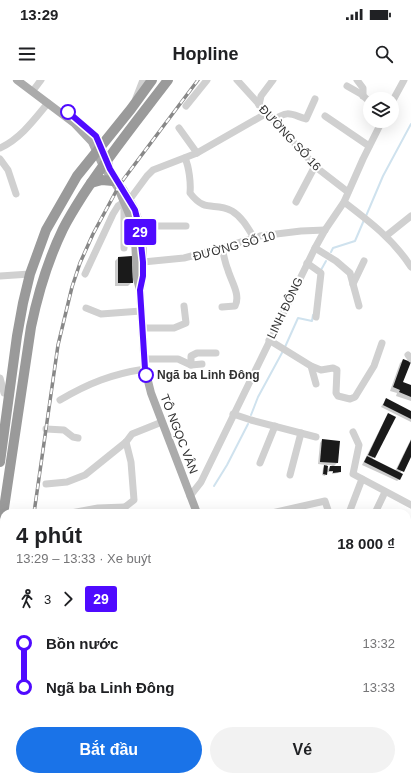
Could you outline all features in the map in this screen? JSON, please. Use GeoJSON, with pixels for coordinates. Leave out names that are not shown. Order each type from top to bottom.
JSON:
{"type":"FeatureCollection","features":[{"type":"Feature","properties":{"kind":"highway"},"geometry":{"type":"LineString","coordinates":[[0,462],[5,393],[30,274],[46,230],[77,176],[99,150],[152,80]]}},
{"type":"Feature","properties":{"kind":"highway"},"geometry":{"type":"LineString","coordinates":[[4,509],[24,364],[38,296],[63,228],[105,163],[168,80]]}},
{"type":"Feature","properties":{"kind":"highway"},"geometry":{"type":"LineString","coordinates":[[91,183],[102,180],[113,181]]}},
{"type":"Feature","properties":{"kind":"main road","name":"TÔ NGỌC VÂN"},"geometry":{"type":"LineString","coordinates":[[17,80],[74,123],[99,150]]}},
{"type":"Feature","properties":{"kind":"main road","name":"TÔ NGỌC VÂN"},"geometry":{"type":"LineString","coordinates":[[24,80],[66,110],[96,136],[99,150],[113,181],[135,210],[139,226],[143,262],[143,276],[140,290]]}},
{"type":"Feature","properties":{"kind":"main road","name":"TÔ NGỌC VÂN"},"geometry":{"type":"LineString","coordinates":[[105,163],[127,201],[131,219],[135,239],[137,279],[140,290],[142,311],[145,369],[151,393],[196,509]]}},
{"type":"Feature","properties":{"kind":"street"},"geometry":{"type":"LineString","coordinates":[[35,88],[41,80]]}},
{"type":"Feature","properties":{"kind":"street"},"geometry":{"type":"LineString","coordinates":[[131,109],[143,80]]}},
{"type":"Feature","properties":{"kind":"street"},"geometry":{"type":"LineString","coordinates":[[186,106],[207,80]]}},
{"type":"Feature","properties":{"kind":"street","name":"ĐƯỜNG SỐ 16"},"geometry":{"type":"LineString","coordinates":[[237,80],[315,166],[348,192]]}},
{"type":"Feature","properties":{"kind":"street"},"geometry":{"type":"LineString","coordinates":[[259,104],[262,96],[273,80]]}},
{"type":"Feature","properties":{"kind":"street"},"geometry":{"type":"LineString","coordinates":[[357,80],[363,88],[363,92]]}},
{"type":"Feature","properties":{"kind":"street"},"geometry":{"type":"LineString","coordinates":[[397,92],[404,80]]}},
{"type":"Feature","properties":{"kind":"street"},"geometry":{"type":"LineString","coordinates":[[346,86],[363,96]]}},
{"type":"Feature","properties":{"kind":"street"},"geometry":{"type":"LineString","coordinates":[[273,120],[283,114],[288,113],[306,119],[316,99]]}},
{"type":"Feature","properties":{"kind":"street"},"geometry":{"type":"LineString","coordinates":[[0,148],[22,134],[48,103]]}},
{"type":"Feature","properties":{"kind":"street"},"geometry":{"type":"LineString","coordinates":[[85,274],[118,206],[127,201],[153,170],[197,153],[267,113]]}},
{"type":"Feature","properties":{"kind":"street"},"geometry":{"type":"LineString","coordinates":[[325,116],[369,146]]}},
{"type":"Feature","properties":{"kind":"street"},"geometry":{"type":"LineString","coordinates":[[179,128],[197,153]]}},
{"type":"Feature","properties":{"kind":"street","name":"LINH ĐÔNG"},"geometry":{"type":"LineString","coordinates":[[190,496],[201,482],[307,263],[325,230],[344,202],[378,128]]}},
{"type":"Feature","properties":{"kind":"street"},"geometry":{"type":"LineString","coordinates":[[185,158],[188,166],[191,188],[190,193],[193,197],[202,205],[215,206],[232,211],[244,221],[254,238]]}},
{"type":"Feature","properties":{"kind":"street"},"geometry":{"type":"LineString","coordinates":[[0,159],[8,170],[16,194]]}},
{"type":"Feature","properties":{"kind":"street"},"geometry":{"type":"LineString","coordinates":[[296,202],[315,166]]}},
{"type":"Feature","properties":{"kind":"street"},"geometry":{"type":"LineString","coordinates":[[124,248],[127,201]]}},
{"type":"Feature","properties":{"kind":"street"},"geometry":{"type":"LineString","coordinates":[[344,202],[378,228],[406,258],[411,267]]}},
{"type":"Feature","properties":{"kind":"street"},"geometry":{"type":"LineString","coordinates":[[386,236],[411,216]]}},
{"type":"Feature","properties":{"kind":"street"},"geometry":{"type":"LineString","coordinates":[[139,226],[186,226]]}},
{"type":"Feature","properties":{"kind":"street","name":"ĐƯỜNG SỐ 10"},"geometry":{"type":"LineString","coordinates":[[143,262],[184,258],[254,238],[302,231],[325,230]]}},
{"type":"Feature","properties":{"kind":"street"},"geometry":{"type":"LineString","coordinates":[[222,248],[228,271],[236,289],[237,303],[235,306],[222,307]]}},
{"type":"Feature","properties":{"kind":"street"},"geometry":{"type":"LineString","coordinates":[[315,248],[336,261],[350,273],[359,306]]}},
{"type":"Feature","properties":{"kind":"street"},"geometry":{"type":"LineString","coordinates":[[353,284],[364,261]]}},
{"type":"Feature","properties":{"kind":"street"},"geometry":{"type":"LineString","coordinates":[[307,263],[320,272],[316,317]]}},
{"type":"Feature","properties":{"kind":"street"},"geometry":{"type":"LineString","coordinates":[[0,276],[30,274]]}},
{"type":"Feature","properties":{"kind":"street"},"geometry":{"type":"LineString","coordinates":[[142,328],[174,328],[186,323],[184,306]]}},
{"type":"Feature","properties":{"kind":"street"},"geometry":{"type":"LineString","coordinates":[[86,308],[101,314],[142,311]]}},
{"type":"Feature","properties":{"kind":"street"},"geometry":{"type":"LineString","coordinates":[[269,340],[311,366],[321,370],[333,368],[337,370],[336,393],[338,396],[350,399],[355,397],[374,366],[382,343]]}},
{"type":"Feature","properties":{"kind":"street"},"geometry":{"type":"LineString","coordinates":[[191,365],[192,356],[197,353],[216,353]]}},
{"type":"Feature","properties":{"kind":"street"},"geometry":{"type":"LineString","coordinates":[[144,359],[178,359],[191,365],[202,364]]}},
{"type":"Feature","properties":{"kind":"street"},"geometry":{"type":"LineString","coordinates":[[311,366],[316,384]]}},
{"type":"Feature","properties":{"kind":"street"},"geometry":{"type":"LineString","coordinates":[[60,400],[92,383],[127,372],[145,369]]}},
{"type":"Feature","properties":{"kind":"street"},"geometry":{"type":"LineString","coordinates":[[0,378],[5,393]]}},
{"type":"Feature","properties":{"kind":"street"},"geometry":{"type":"LineString","coordinates":[[233,414],[316,437]]}},
{"type":"Feature","properties":{"kind":"street"},"geometry":{"type":"LineString","coordinates":[[46,484],[67,482],[85,475],[126,442],[132,434],[162,422]]}},
{"type":"Feature","properties":{"kind":"street"},"geometry":{"type":"LineString","coordinates":[[260,463],[275,426]]}},
{"type":"Feature","properties":{"kind":"street"},"geometry":{"type":"LineString","coordinates":[[46,429],[64,430],[73,437],[78,438]]}},
{"type":"Feature","properties":{"kind":"street"},"geometry":{"type":"LineString","coordinates":[[353,432],[359,445],[353,474],[411,505]]}},
{"type":"Feature","properties":{"kind":"street"},"geometry":{"type":"LineString","coordinates":[[290,475],[301,433]]}},
{"type":"Feature","properties":{"kind":"street"},"geometry":{"type":"LineString","coordinates":[[125,509],[134,500],[131,462],[126,442]]}},
{"type":"Feature","properties":{"kind":"street"},"geometry":{"type":"LineString","coordinates":[[351,509],[362,479]]}},
{"type":"Feature","properties":{"kind":"street"},"geometry":{"type":"LineString","coordinates":[[377,509],[386,492]]}},
{"type":"Feature","properties":{"kind":"street"},"geometry":{"type":"LineString","coordinates":[[297,509],[325,501],[328,509]]}},
{"type":"Feature","properties":{"kind":"street"},"geometry":{"type":"LineString","coordinates":[[93,509],[111,509]]}},
{"type":"Feature","properties":{"kind":"building"},"geometry":{"type":"Polygon","coordinates":[[[132,256],[133,283],[118,283],[118,257],[132,256]]]}},
{"type":"Feature","properties":{"kind":"building"},"geometry":{"type":"Polygon","coordinates":[[[403,359],[411,362],[403,382],[411,385],[411,397],[399,392],[400,390],[393,387],[403,359]]]}},
{"type":"Feature","properties":{"kind":"building"},"geometry":{"type":"Polygon","coordinates":[[[386,398],[411,411],[411,419],[383,405],[386,398]]]}},
{"type":"Feature","properties":{"kind":"building"},"geometry":{"type":"Polygon","coordinates":[[[388,413],[396,417],[375,458],[368,455],[388,413]]]}},
{"type":"Feature","properties":{"kind":"building"},"geometry":{"type":"Polygon","coordinates":[[[322,439],[340,441],[338,463],[320,462],[322,439]]]}},
{"type":"Feature","properties":{"kind":"building"},"geometry":{"type":"Polygon","coordinates":[[[411,440],[411,457],[404,472],[397,469],[411,440]]]}},
{"type":"Feature","properties":{"kind":"building"},"geometry":{"type":"Polygon","coordinates":[[[367,456],[403,474],[400,480],[364,462],[367,456]]]}},
{"type":"Feature","properties":{"kind":"building"},"geometry":{"type":"Polygon","coordinates":[[[324,465],[328,466],[327,475],[323,474],[324,465]]]}},
{"type":"Feature","properties":{"kind":"building"},"geometry":{"type":"Polygon","coordinates":[[[330,466],[341,466],[341,472],[333,473],[333,471],[329,471],[330,466]]]}},
{"type":"Feature","properties":{"kind":"waterway"},"geometry":{"type":"LineString","coordinates":[[366,216],[383,176],[411,124]]}},
{"type":"Feature","properties":{"kind":"waterway"},"geometry":{"type":"LineString","coordinates":[[331,252],[333,248],[355,241],[364,220]]}},
{"type":"Feature","properties":{"kind":"waterway"},"geometry":{"type":"LineString","coordinates":[[321,270],[326,261]]}},
{"type":"Feature","properties":{"kind":"waterway"},"geometry":{"type":"LineString","coordinates":[[285,347],[298,318],[312,321],[313,315]]}},
{"type":"Feature","properties":{"kind":"waterway"},"geometry":{"type":"LineString","coordinates":[[251,415],[258,397],[283,351]]}},
{"type":"Feature","properties":{"kind":"waterway"},"geometry":{"type":"LineString","coordinates":[[214,486],[227,465],[248,424]]}},
{"type":"Feature","properties":{"kind":"railway"},"geometry":{"type":"LineString","coordinates":[[35,509],[58,345],[72,287],[80,263],[93,234],[120,184],[198,80]]}},
{"type":"Feature","properties":{"kind":"bus line","name":"29"},"geometry":{"type":"LineString","coordinates":[[68,112],[96,136],[110,169],[130,199],[135,210],[139,226],[142,252],[143,276],[140,290],[146,375]]}},
{"type":"Feature","properties":{"kind":"place","name":"Ngã ba Linh Đông"},"geometry":{"type":"Point","coordinates":[146,375]}}]}
